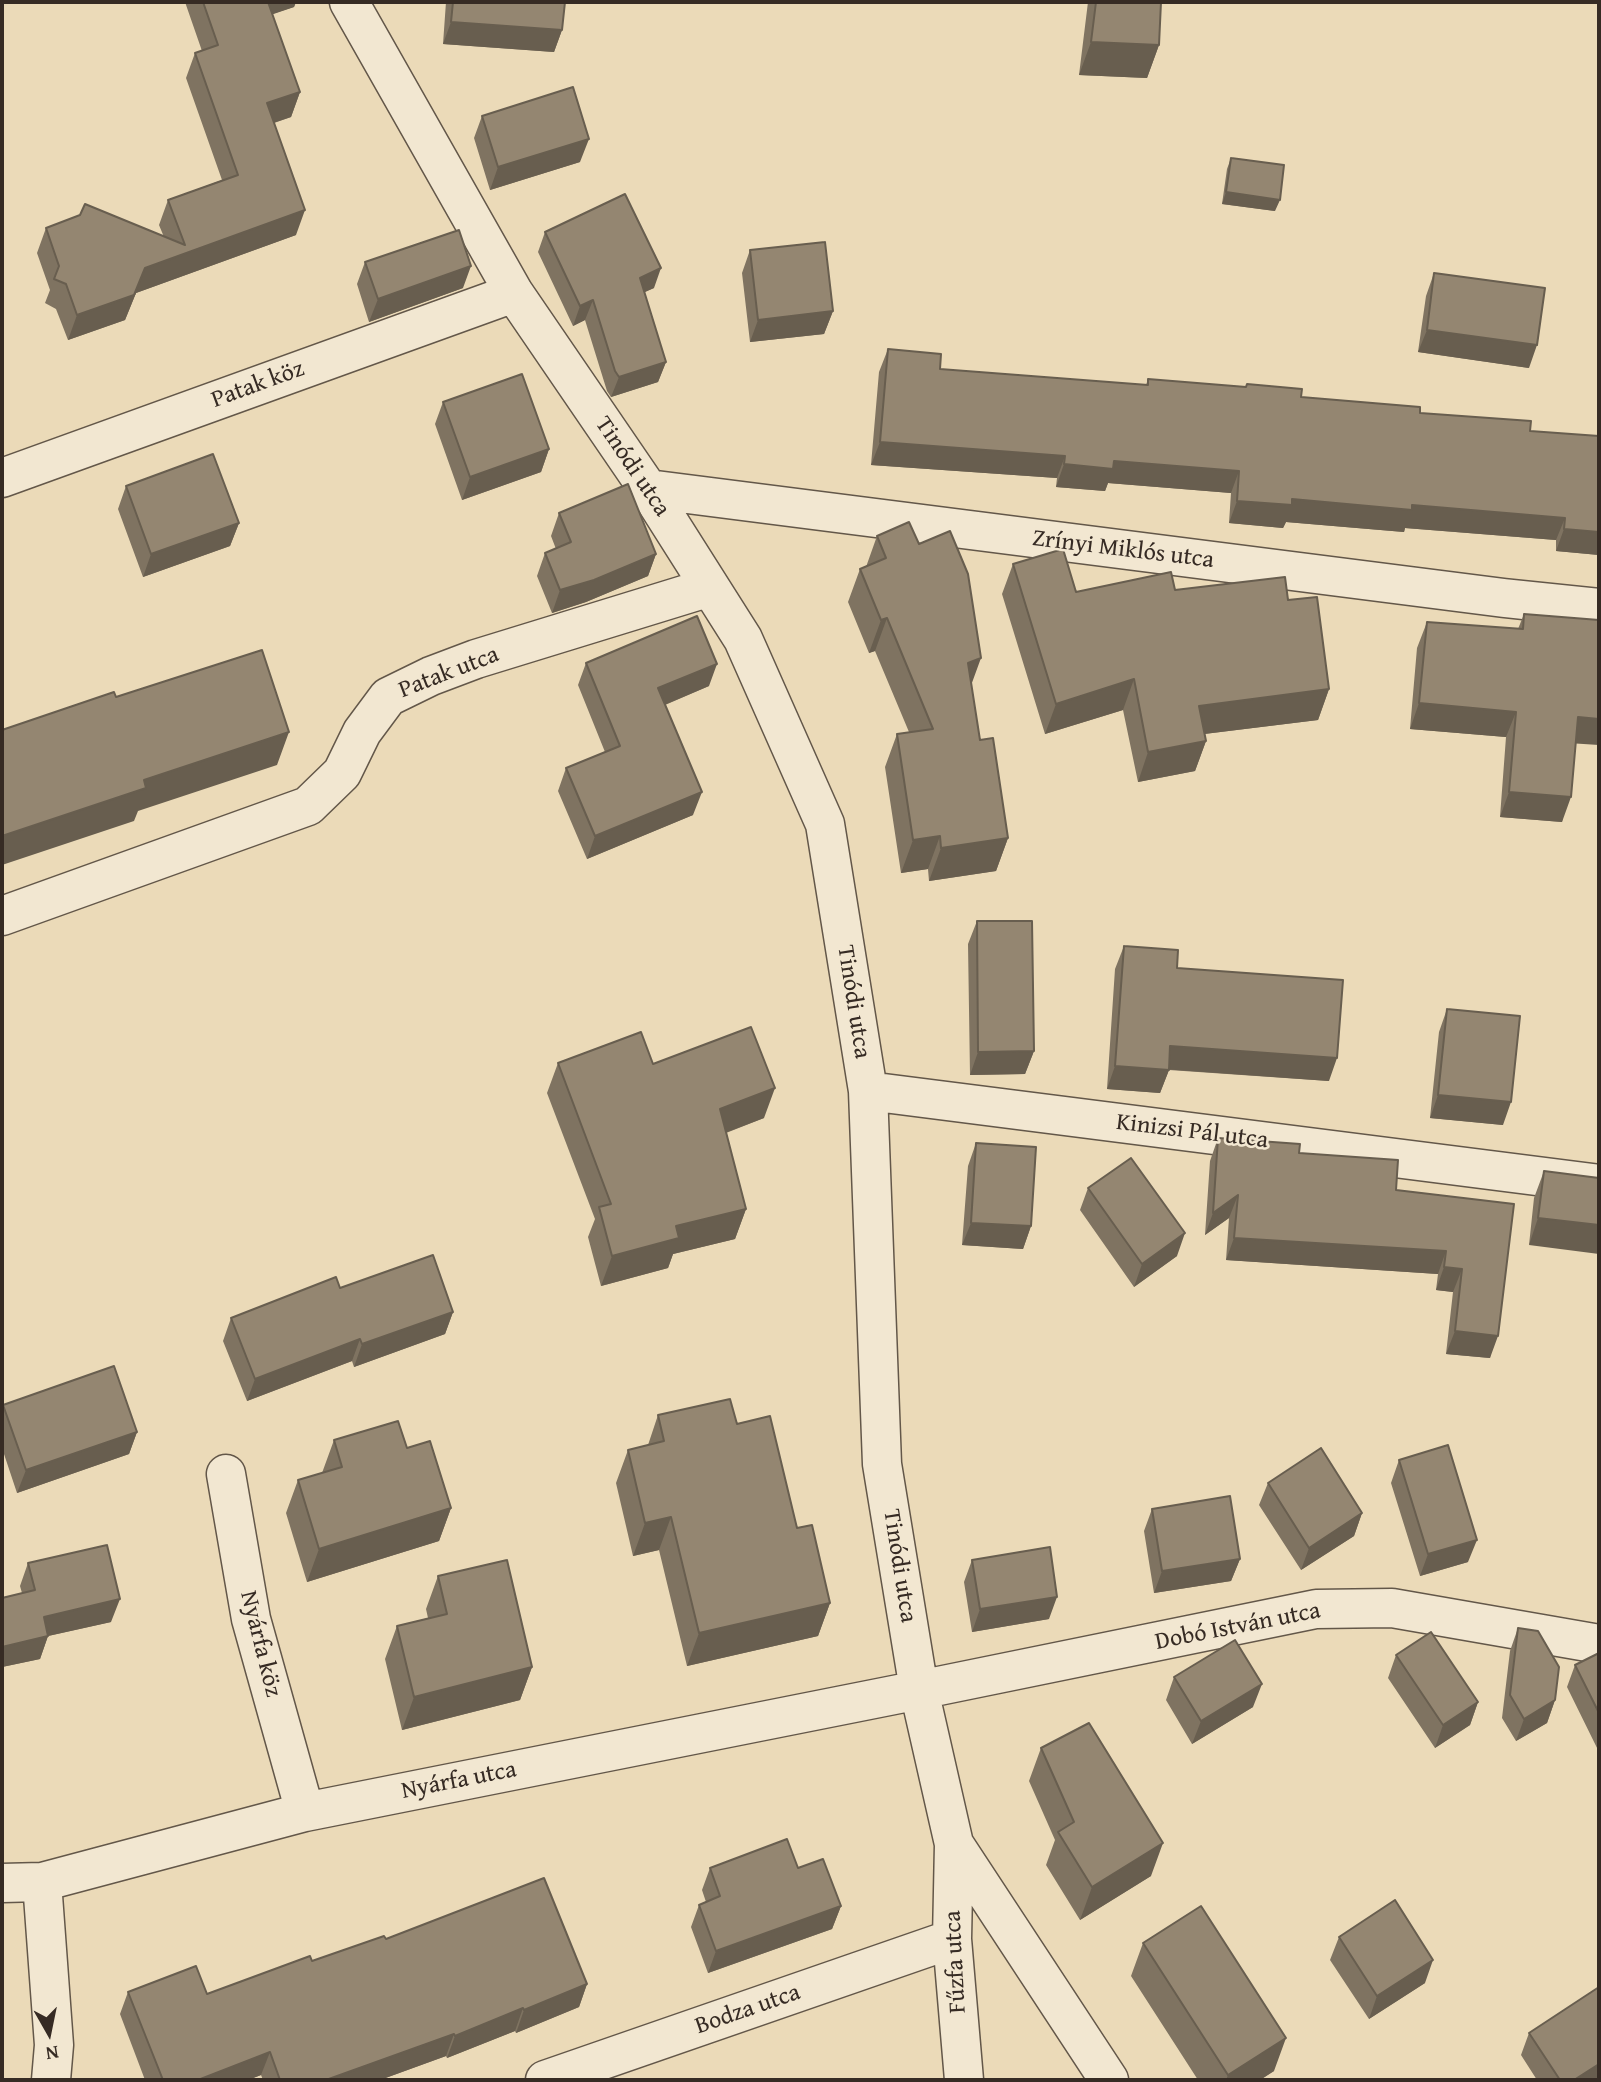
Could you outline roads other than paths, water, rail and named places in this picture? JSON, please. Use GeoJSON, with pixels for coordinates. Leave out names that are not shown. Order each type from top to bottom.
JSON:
{"type":"FeatureCollection","features":[{"type":"Feature","properties":{"kind":"street","name":"Tinódi utca"},"geometry":{"type":"LineString","coordinates":[[349,2],[514,293],[648,489],[743,639],[825,824],[867,1091],[882,1464],[919,1690],[954,1844],[1109,2080]]}},
{"type":"Feature","properties":{"kind":"street","name":"Patak köz"},"geometry":{"type":"LineString","coordinates":[[2,478],[514,293]]}},
{"type":"Feature","properties":{"kind":"street","name":"Zrínyi Miklós utca"},"geometry":{"type":"LineString","coordinates":[[648,489],[1599,608]]}},
{"type":"Feature","properties":{"kind":"street","name":"Patak utca"},"geometry":{"type":"LineString","coordinates":[[2,916],[308,806],[342,773],[362,732],[388,697],[431,676],[476,659],[710,587]]}},
{"type":"Feature","properties":{"kind":"street","name":"Kinizsi Pál utca"},"geometry":{"type":"LineString","coordinates":[[867,1091],[1599,1184]]}},
{"type":"Feature","properties":{"kind":"street","name":"Nyárfa köz"},"geometry":{"type":"LineString","coordinates":[[226,1474],[251,1619],[305,1812]]}},
{"type":"Feature","properties":{"kind":"street","name":"Dobó István utca"},"geometry":{"type":"LineString","coordinates":[[919,1690],[1316,1609],[1392,1608],[1599,1644]]}},
{"type":"Feature","properties":{"kind":"street","name":"Nyárfa utca"},"geometry":{"type":"LineString","coordinates":[[2,1882],[42,1882],[305,1812],[919,1690]]}},
{"type":"Feature","properties":{"kind":"street","name":"Fűzfa utca"},"geometry":{"type":"LineString","coordinates":[[954,1844],[952,1939],[964,2080]]}},
{"type":"Feature","properties":{"kind":"street"},"geometry":{"type":"LineString","coordinates":[[42,1882],[54,2045],[51,2080]]}},
{"type":"Feature","properties":{"kind":"street","name":"Bodza utca"},"geometry":{"type":"LineString","coordinates":[[545,2080],[952,1939]]}}]}
